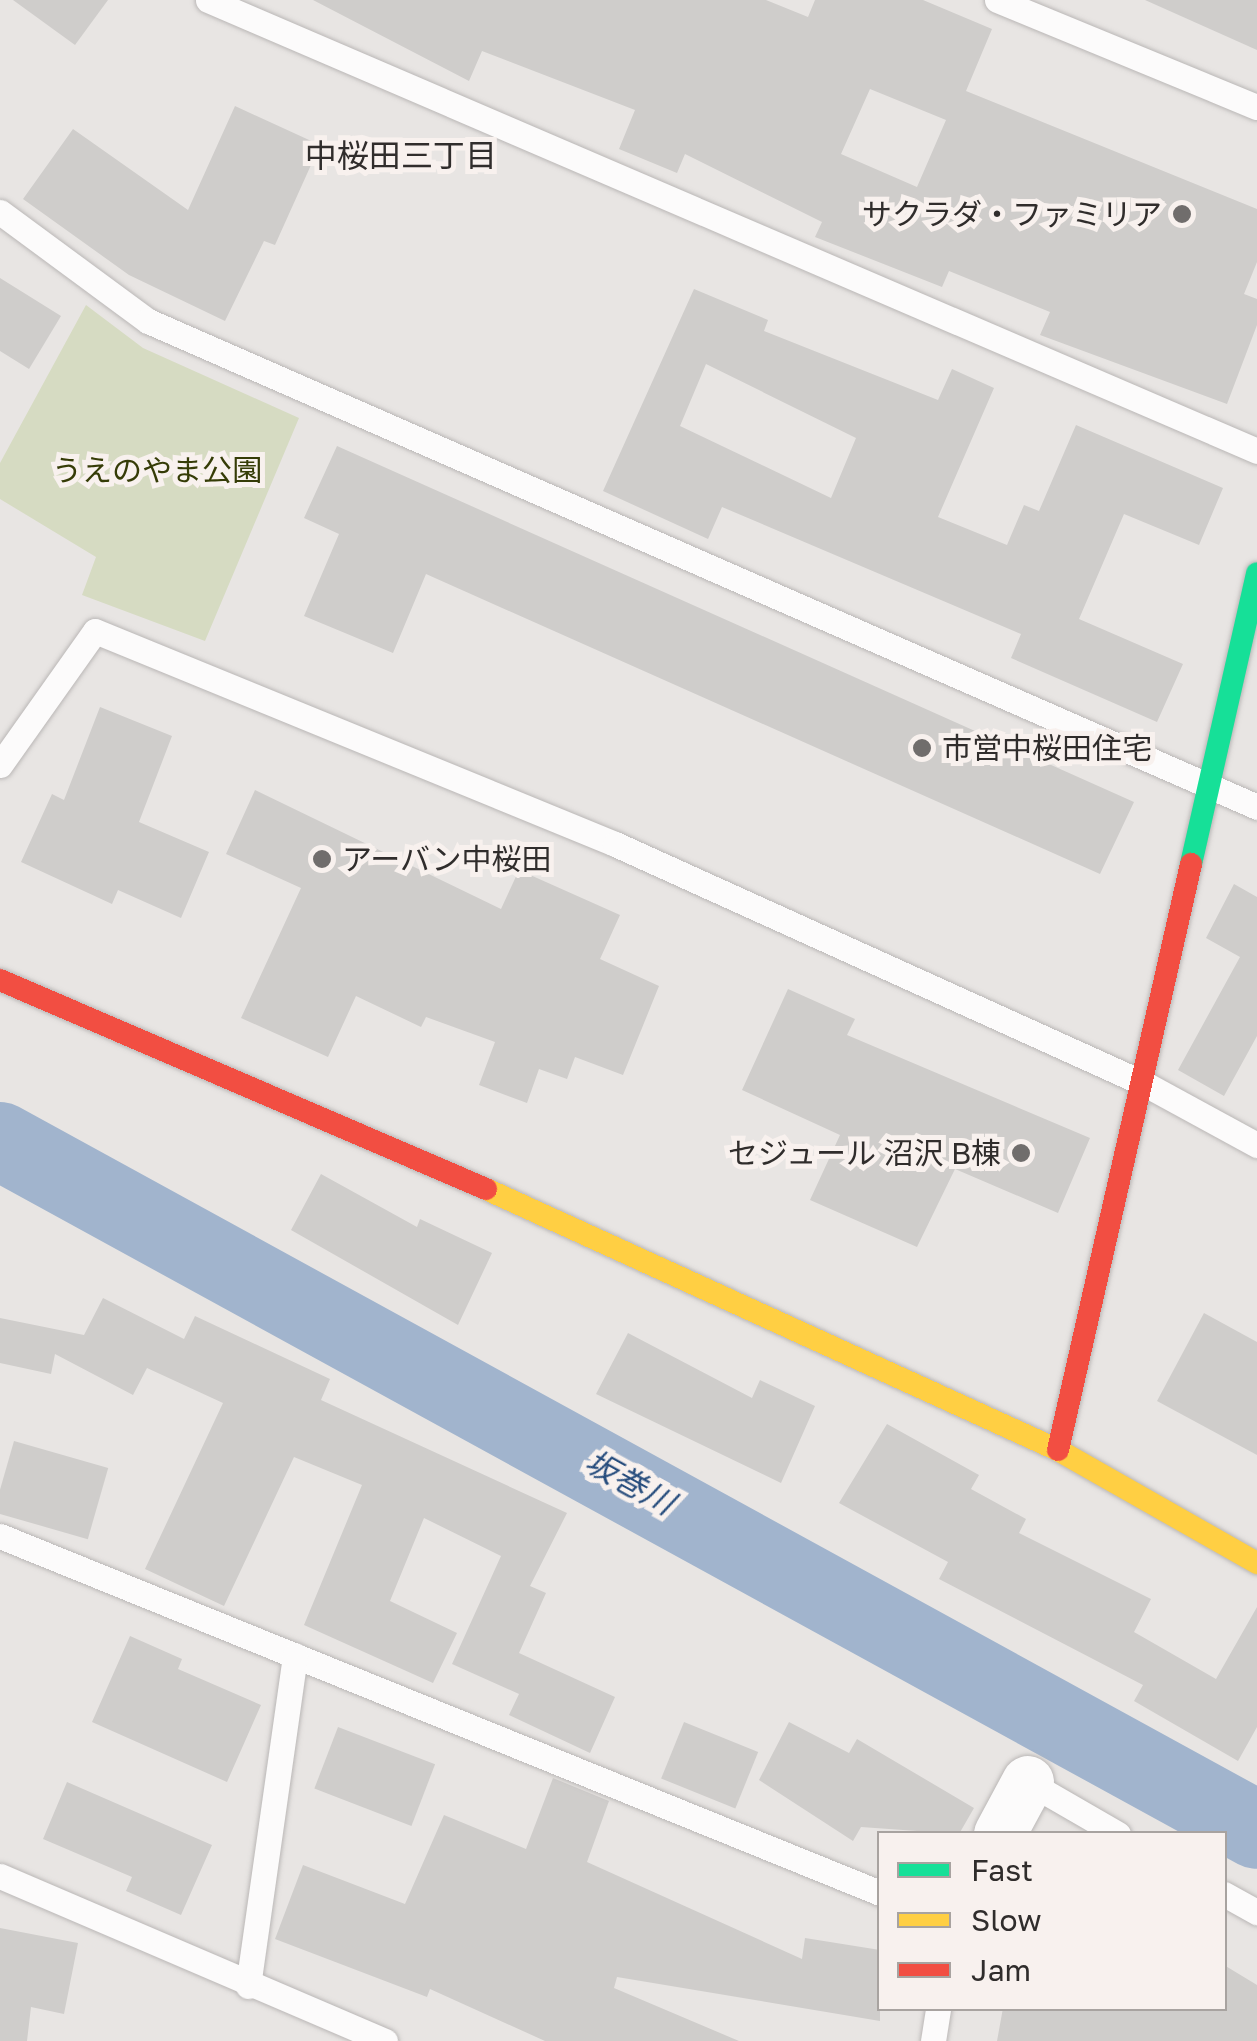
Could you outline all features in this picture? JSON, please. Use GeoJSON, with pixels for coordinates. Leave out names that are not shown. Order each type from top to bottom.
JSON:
{"type":"FeatureCollection","features":[{"type":"Feature","properties":{"kind":"street"},"geometry":{"type":"LineString","coordinates":[[1058,1450],[1145,1084],[1208,781],[1257,573]]}},
{"type":"Feature","properties":{"kind":"street"},"geometry":{"type":"LineString","coordinates":[[0,980],[370,1136],[1058,1450],[1257,1563]]}},
{"type":"Feature","properties":{"kind":"street"},"geometry":{"type":"LineString","coordinates":[[1002,1831],[1028,1782]]}},
{"type":"Feature","properties":{"kind":"lane"},"geometry":{"type":"LineString","coordinates":[[208,0],[1257,451]]}},
{"type":"Feature","properties":{"kind":"lane"},"geometry":{"type":"LineString","coordinates":[[996,0],[1257,107]]}},
{"type":"Feature","properties":{"kind":"lane"},"geometry":{"type":"LineString","coordinates":[[0,212],[148,321],[1208,781],[1257,807]]}},
{"type":"Feature","properties":{"kind":"lane"},"geometry":{"type":"LineString","coordinates":[[0,765],[9,727],[95,631],[615,844],[1145,1084],[1257,1145]]}},
{"type":"Feature","properties":{"kind":"lane"},"geometry":{"type":"LineString","coordinates":[[0,1536],[877,1892]]}},
{"type":"Feature","properties":{"kind":"lane"},"geometry":{"type":"LineString","coordinates":[[248,1986],[295,1655]]}},
{"type":"Feature","properties":{"kind":"lane"},"geometry":{"type":"LineString","coordinates":[[1028,1782],[1113,1831]]}},
{"type":"Feature","properties":{"kind":"lane"},"geometry":{"type":"LineString","coordinates":[[0,1876],[248,1986],[386,2041]]}},
{"type":"Feature","properties":{"kind":"lane"},"geometry":{"type":"LineString","coordinates":[[1227,1896],[1257,1912]]}},
{"type":"Feature","properties":{"kind":"lane"},"geometry":{"type":"LineString","coordinates":[[933,2041],[938,2011]]}},
{"type":"Feature","properties":{"kind":"green space","name":"うえのやま公園"},"geometry":{"type":"Polygon","coordinates":[[[86,305],[143,348],[299,418],[205,641],[82,595],[96,557],[0,499],[0,463],[86,305]]]}},
{"type":"Feature","properties":{"kind":"building"},"geometry":{"type":"Polygon","coordinates":[[[13,0],[108,0],[75,45],[13,0]]]}},
{"type":"Feature","properties":{"kind":"building"},"geometry":{"type":"Polygon","coordinates":[[[313,0],[766,0],[808,17],[815,0],[923,0],[992,29],[966,91],[1257,209],[1257,262],[1244,294],[1257,299],[1257,325],[1227,404],[1040,335],[1050,312],[949,271],[942,287],[815,237],[822,222],[685,154],[677,173],[619,149],[635,110],[482,51],[469,81],[313,0]],[[870,89],[841,154],[917,187],[946,120],[870,89]]]}},
{"type":"Feature","properties":{"kind":"building"},"geometry":{"type":"Polygon","coordinates":[[[1145,0],[1257,0],[1257,50],[1145,0]]]}},
{"type":"Feature","properties":{"kind":"building"},"geometry":{"type":"Polygon","coordinates":[[[235,106],[320,145],[275,245],[264,241],[225,321],[129,275],[23,199],[73,129],[188,210],[235,106]]]}},
{"type":"Feature","properties":{"kind":"building"},"geometry":{"type":"Polygon","coordinates":[[[0,278],[61,316],[29,369],[0,351],[0,278]]]}},
{"type":"Feature","properties":{"kind":"building"},"geometry":{"type":"Polygon","coordinates":[[[694,289],[768,320],[764,331],[938,400],[952,369],[994,388],[938,517],[1007,545],[1024,505],[1039,511],[1076,425],[1223,488],[1199,545],[1124,514],[1079,619],[1183,664],[1157,722],[1011,658],[1021,634],[722,507],[708,539],[603,491],[694,289]],[[706,364],[680,426],[831,498],[856,438],[706,364]]]}},
{"type":"Feature","properties":{"kind":"building"},"geometry":{"type":"Polygon","coordinates":[[[337,446],[1134,802],[1100,874],[426,574],[393,653],[304,616],[339,534],[304,518],[337,446]]]}},
{"type":"Feature","properties":{"kind":"building"},"geometry":{"type":"Polygon","coordinates":[[[100,707],[172,736],[139,822],[209,852],[181,918],[118,890],[112,904],[21,862],[52,794],[64,800],[100,707]]]}},
{"type":"Feature","properties":{"kind":"building"},"geometry":{"type":"Polygon","coordinates":[[[255,790],[501,909],[519,870],[620,915],[600,959],[659,986],[623,1075],[575,1057],[567,1079],[539,1069],[527,1103],[479,1085],[495,1042],[426,1017],[421,1027],[356,996],[328,1057],[241,1018],[301,888],[226,854],[255,790]]]}},
{"type":"Feature","properties":{"kind":"building"},"geometry":{"type":"Polygon","coordinates":[[[1234,884],[1257,897],[1257,1036],[1224,1096],[1178,1070],[1240,957],[1206,938],[1234,884]]]}},
{"type":"Feature","properties":{"kind":"building"},"geometry":{"type":"Polygon","coordinates":[[[788,989],[855,1019],[847,1035],[1090,1138],[1058,1213],[955,1169],[917,1247],[810,1200],[840,1135],[742,1090],[788,989]]]}},
{"type":"Feature","properties":{"kind":"building"},"geometry":{"type":"Polygon","coordinates":[[[321,1174],[417,1227],[420,1219],[492,1253],[458,1325],[291,1230],[321,1174]]]}},
{"type":"Feature","properties":{"kind":"building"},"geometry":{"type":"Polygon","coordinates":[[[103,1298],[184,1339],[195,1316],[330,1379],[321,1400],[567,1513],[530,1586],[546,1593],[519,1653],[615,1697],[590,1753],[509,1715],[519,1694],[452,1664],[501,1556],[424,1518],[390,1601],[457,1633],[433,1683],[304,1625],[362,1485],[294,1457],[224,1606],[145,1569],[223,1403],[147,1368],[133,1395],[55,1354],[51,1374],[0,1363],[0,1318],[84,1335],[103,1298]]]}},
{"type":"Feature","properties":{"kind":"building"},"geometry":{"type":"Polygon","coordinates":[[[1204,1313],[1257,1342],[1257,1455],[1157,1401],[1204,1313]]]}},
{"type":"Feature","properties":{"kind":"building"},"geometry":{"type":"Polygon","coordinates":[[[628,1333],[752,1398],[760,1380],[815,1406],[781,1483],[596,1394],[628,1333]]]}},
{"type":"Feature","properties":{"kind":"building"},"geometry":{"type":"Polygon","coordinates":[[[887,1424],[979,1475],[971,1489],[1026,1519],[1019,1533],[1151,1599],[1134,1632],[1216,1679],[1257,1607],[1257,1727],[1238,1761],[1134,1701],[1143,1685],[939,1579],[948,1562],[839,1503],[887,1424]]]}},
{"type":"Feature","properties":{"kind":"building"},"geometry":{"type":"Polygon","coordinates":[[[14,1441],[108,1468],[88,1539],[0,1514],[0,1490],[14,1441]]]}},
{"type":"Feature","properties":{"kind":"building"},"geometry":{"type":"Polygon","coordinates":[[[130,1636],[182,1659],[178,1669],[261,1705],[227,1782],[92,1722],[130,1636]]]}},
{"type":"Feature","properties":{"kind":"building"},"geometry":{"type":"Polygon","coordinates":[[[684,1722],[758,1752],[735,1809],[661,1779],[684,1722]]]}},
{"type":"Feature","properties":{"kind":"building"},"geometry":{"type":"Polygon","coordinates":[[[789,1722],[849,1753],[857,1739],[974,1808],[961,1831],[861,1827],[853,1841],[759,1780],[789,1722]]]}},
{"type":"Feature","properties":{"kind":"building"},"geometry":{"type":"Polygon","coordinates":[[[338,1727],[435,1764],[411,1826],[314,1789],[338,1727]]]}},
{"type":"Feature","properties":{"kind":"building"},"geometry":{"type":"Polygon","coordinates":[[[553,1778],[609,1801],[587,1862],[802,1959],[805,1938],[877,1950],[880,2021],[617,1977],[614,1988],[739,2041],[545,2041],[430,1989],[427,1997],[275,1939],[303,1865],[405,1904],[444,1815],[526,1849],[553,1778]]]}},
{"type":"Feature","properties":{"kind":"building"},"geometry":{"type":"Polygon","coordinates":[[[67,1782],[212,1845],[181,1915],[126,1891],[132,1877],[43,1839],[67,1782]]]}},
{"type":"Feature","properties":{"kind":"building"},"geometry":{"type":"Polygon","coordinates":[[[0,1928],[78,1943],[64,2014],[31,2007],[27,2041],[0,2041],[0,1928]]]}},
{"type":"Feature","properties":{"kind":"building"},"geometry":{"type":"Polygon","coordinates":[[[1227,1967],[1257,1985],[1257,2041],[997,2041],[1002,2011],[1227,2011],[1227,1967]]]}},
{"type":"Feature","properties":{"kind":"waterway","name":"坂巻川"},"geometry":{"type":"LineString","coordinates":[[0,1141],[1257,1830]]}},
{"type":"Feature","properties":{"kind":"traffic: fast"},"geometry":{"type":"LineString","coordinates":[[1191,864],[1257,573]]}},
{"type":"Feature","properties":{"kind":"traffic: slow"},"geometry":{"type":"LineString","coordinates":[[486,1189],[1058,1450],[1257,1563]]}},
{"type":"Feature","properties":{"kind":"traffic: jam"},"geometry":{"type":"LineString","coordinates":[[1058,1450],[1191,864]]}},
{"type":"Feature","properties":{"kind":"traffic: jam"},"geometry":{"type":"LineString","coordinates":[[0,980],[486,1189]]}},
{"type":"Feature","properties":{"kind":"place","name":"サクラダ・ファミリア"},"geometry":{"type":"Point","coordinates":[1182,214]}},
{"type":"Feature","properties":{"kind":"place","name":"市営中桜田住宅"},"geometry":{"type":"Point","coordinates":[922,748]}},
{"type":"Feature","properties":{"kind":"place","name":"アーバン中桜田"},"geometry":{"type":"Point","coordinates":[322,859]}},
{"type":"Feature","properties":{"kind":"place","name":"セジュール 沼沢 B棟"},"geometry":{"type":"Point","coordinates":[1021,1153]}},
{"type":"Feature","properties":{"kind":"district","name":"中桜田三丁目"},"geometry":{"type":"Point","coordinates":[401,155]}}]}
